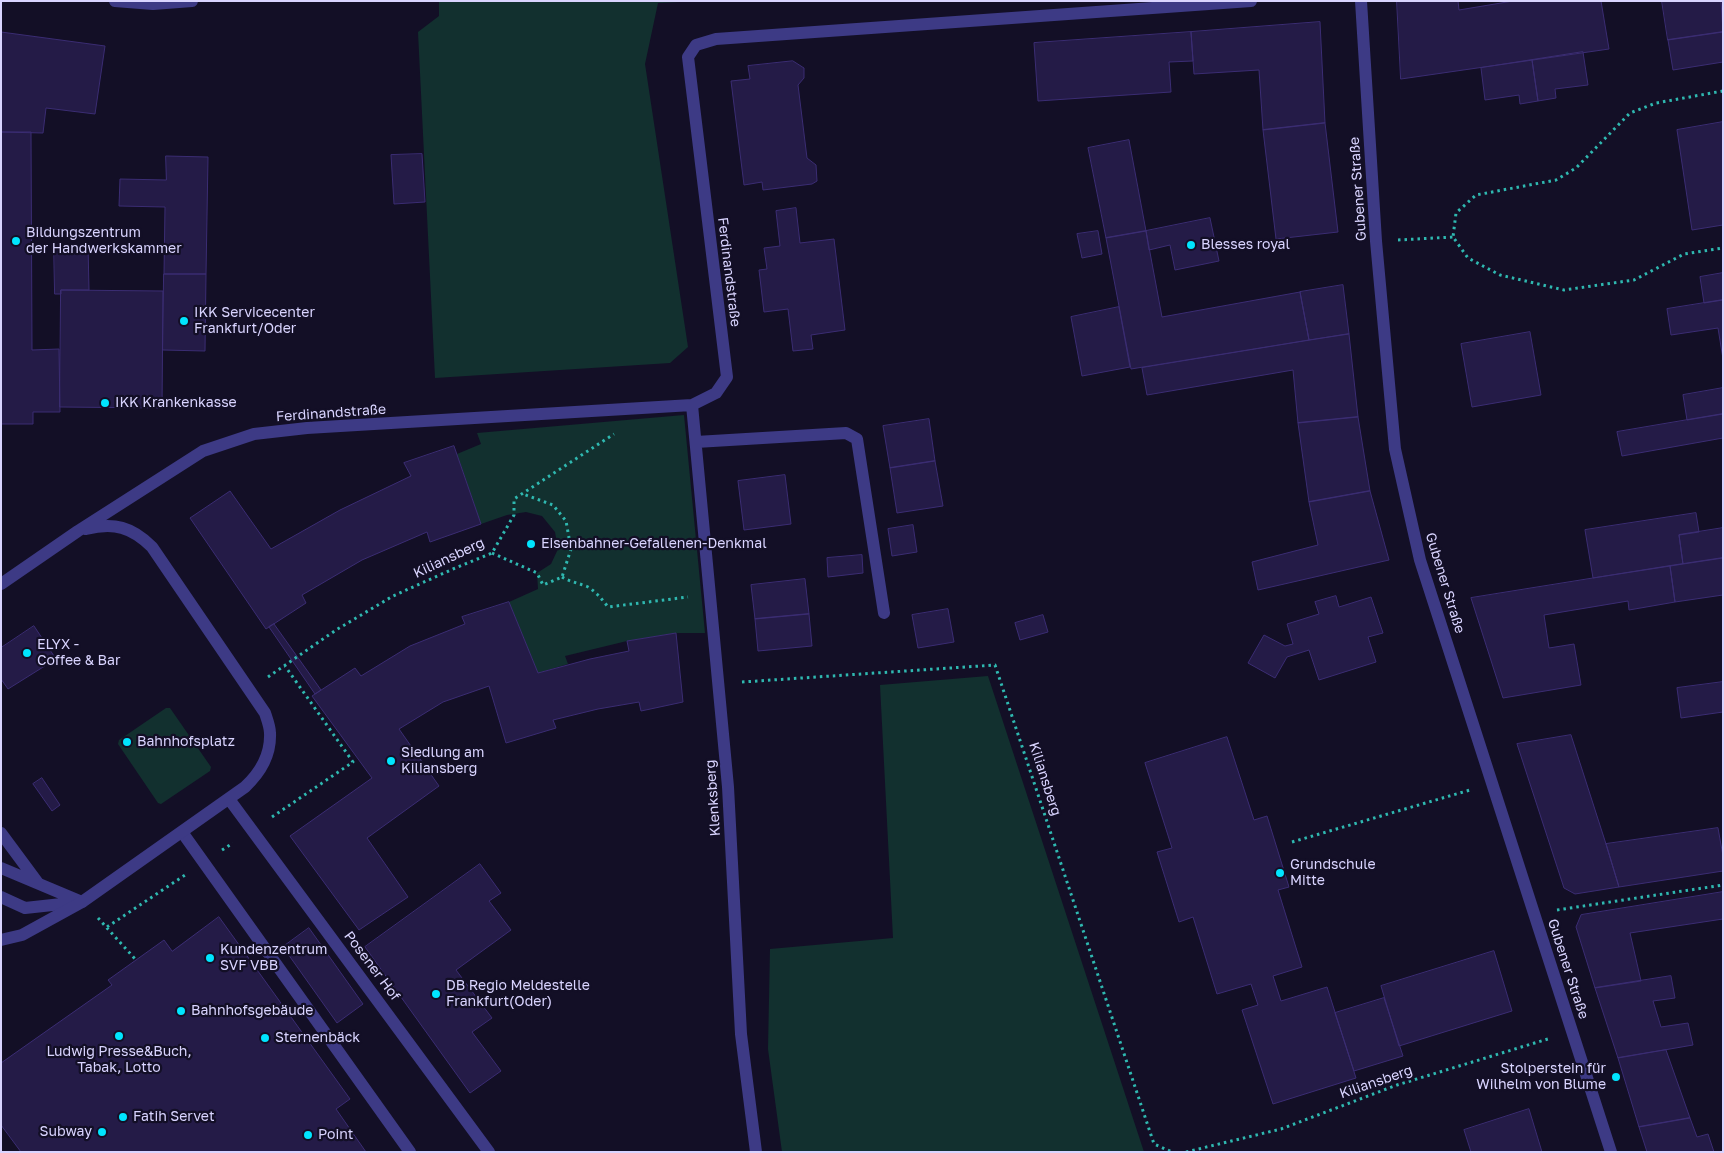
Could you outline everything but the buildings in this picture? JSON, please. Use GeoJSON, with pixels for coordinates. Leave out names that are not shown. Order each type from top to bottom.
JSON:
{"type":"FeatureCollection","features":[{"type":"Feature","properties":{"kind":"street"},"geometry":{"type":"LineString","coordinates":[[115,1],[153,4],[192,1]]}},
{"type":"Feature","properties":{"kind":"street","name":"Ferdinandstraße"},"geometry":{"type":"LineString","coordinates":[[78,531],[203,450],[254,434],[307,428],[692,405],[716,392],[727,377],[688,57],[696,45],[716,39],[1251,1]]}},
{"type":"Feature","properties":{"kind":"street","name":"Gubener Straße"},"geometry":{"type":"LineString","coordinates":[[1361,1],[1376,241],[1395,449],[1420,560],[1611,1152]]}},
{"type":"Feature","properties":{"kind":"street","name":"Klenksberg"},"geometry":{"type":"LineString","coordinates":[[692,405],[728,787],[741,1034],[756,1152]]}},
{"type":"Feature","properties":{"kind":"street"},"geometry":{"type":"LineString","coordinates":[[696,442],[846,433],[857,439],[884,613]]}},
{"type":"Feature","properties":{"kind":"street"},"geometry":{"type":"LineString","coordinates":[[1,584],[78,531],[99,526],[121,527],[139,534],[152,548],[250,689],[265,713],[270,733],[267,755],[257,776],[229,799],[82,902],[22,935],[1,940]]}},
{"type":"Feature","properties":{"kind":"street","name":"Posener Hof"},"geometry":{"type":"LineString","coordinates":[[229,799],[489,1152]]}},
{"type":"Feature","properties":{"kind":"street"},"geometry":{"type":"LineString","coordinates":[[182,832],[410,1152]]}},
{"type":"Feature","properties":{"kind":"street"},"geometry":{"type":"LineString","coordinates":[[2,836],[40,885]]}},
{"type":"Feature","properties":{"kind":"street"},"geometry":{"type":"LineString","coordinates":[[1,868],[82,902]]}},
{"type":"Feature","properties":{"kind":"street"},"geometry":{"type":"LineString","coordinates":[[1,897],[25,908],[82,902]]}},
{"type":"Feature","properties":{"kind":"path"},"geometry":{"type":"LineString","coordinates":[[1723,91],[1656,103],[1630,113],[1576,168],[1556,180],[1476,195],[1456,213],[1453,237],[1468,258],[1500,275],[1564,290],[1634,280],[1684,254],[1723,248]]}},
{"type":"Feature","properties":{"kind":"path"},"geometry":{"type":"LineString","coordinates":[[1414,239],[1453,237]]}},
{"type":"Feature","properties":{"kind":"path"},"geometry":{"type":"LineString","coordinates":[[523,493],[622,430]]}},
{"type":"Feature","properties":{"kind":"path"},"geometry":{"type":"LineString","coordinates":[[492,553],[537,574],[543,585],[562,577],[571,548],[566,522],[553,505],[523,493]]}},
{"type":"Feature","properties":{"kind":"path","name":"Kiliansberg"},"geometry":{"type":"LineString","coordinates":[[250,689],[336,630],[393,596],[492,553],[514,515],[514,499],[523,493]]}},
{"type":"Feature","properties":{"kind":"path"},"geometry":{"type":"LineString","coordinates":[[562,577],[589,588],[601,597],[608,606],[710,594]]}},
{"type":"Feature","properties":{"kind":"path","name":"Kiliansberg"},"geometry":{"type":"LineString","coordinates":[[719,683],[995,665],[1154,1144],[1172,1152]]}},
{"type":"Feature","properties":{"kind":"path"},"geometry":{"type":"LineString","coordinates":[[1292,842],[1492,784]]}},
{"type":"Feature","properties":{"kind":"path"},"geometry":{"type":"LineString","coordinates":[[1534,914],[1723,885]]}},
{"type":"Feature","properties":{"kind":"path"},"geometry":{"type":"LineString","coordinates":[[107,927],[136,960]]}},
{"type":"Feature","properties":{"kind":"path","name":"Kiliansberg"},"geometry":{"type":"LineString","coordinates":[[1186,1152],[1280,1129],[1397,1085],[1572,1032]]}},
{"type":"Feature","properties":{"kind":"green space"},"geometry":{"type":"Polygon","coordinates":[[[439,1],[701,1],[658,3],[645,64],[688,347],[670,363],[435,378],[418,32],[439,16],[439,1]]]}},
{"type":"Feature","properties":{"kind":"green space"},"geometry":{"type":"Polygon","coordinates":[[[684,415],[705,633],[676,633],[627,641],[565,656],[568,664],[538,673],[509,602],[538,589],[537,573],[551,564],[558,549],[555,532],[542,516],[526,512],[507,515],[481,524],[457,454],[481,444],[477,433],[684,415]]]}},
{"type":"Feature","properties":{"kind":"green space"},"geometry":{"type":"Polygon","coordinates":[[[988,676],[1144,1152],[782,1152],[768,1049],[770,949],[893,938],[880,685],[988,676]]]}},
{"type":"Feature","properties":{"kind":"green space"},"geometry":{"type":"Polygon","coordinates":[[[166,708],[170,708],[211,767],[210,771],[161,804],[158,803],[118,744],[119,740],[166,708]]]}},
{"type":"Feature","properties":{"kind":"place","name":"Bildungszentrum der Handwerkskammer"},"geometry":{"type":"Point","coordinates":[16,241]}},
{"type":"Feature","properties":{"kind":"place","name":"Blesses royal"},"geometry":{"type":"Point","coordinates":[1191,245]}},
{"type":"Feature","properties":{"kind":"place","name":"IKK Servicecenter Frankfurt/Oder"},"geometry":{"type":"Point","coordinates":[184,321]}},
{"type":"Feature","properties":{"kind":"place","name":"IKK Krankenkasse"},"geometry":{"type":"Point","coordinates":[105,403]}},
{"type":"Feature","properties":{"kind":"place","name":"Eisenbahner-Gefallenen-Denkmal"},"geometry":{"type":"Point","coordinates":[531,544]}},
{"type":"Feature","properties":{"kind":"place","name":"ELYX - Coffee & Bar"},"geometry":{"type":"Point","coordinates":[27,653]}},
{"type":"Feature","properties":{"kind":"place","name":"Bahnhofsplatz"},"geometry":{"type":"Point","coordinates":[127,742]}},
{"type":"Feature","properties":{"kind":"place","name":"Siedlung am Kiliansberg"},"geometry":{"type":"Point","coordinates":[391,761]}},
{"type":"Feature","properties":{"kind":"place","name":"Grundschule Mitte"},"geometry":{"type":"Point","coordinates":[1280,873]}},
{"type":"Feature","properties":{"kind":"place","name":"Kundenzentrum SVF VBB"},"geometry":{"type":"Point","coordinates":[210,958]}},
{"type":"Feature","properties":{"kind":"place","name":"DB Regio Meldestelle Frankfurt(Oder)"},"geometry":{"type":"Point","coordinates":[436,994]}},
{"type":"Feature","properties":{"kind":"place","name":"Bahnhofsgebäude"},"geometry":{"type":"Point","coordinates":[181,1011]}},
{"type":"Feature","properties":{"kind":"place","name":"Ludwig Presse&Buch, Tabak, Lotto"},"geometry":{"type":"Point","coordinates":[119,1036]}},
{"type":"Feature","properties":{"kind":"place","name":"Sternenbäck"},"geometry":{"type":"Point","coordinates":[265,1038]}},
{"type":"Feature","properties":{"kind":"place","name":"Stolperstein für Wilhelm von Blume"},"geometry":{"type":"Point","coordinates":[1616,1077]}},
{"type":"Feature","properties":{"kind":"place","name":"Fatih Servet"},"geometry":{"type":"Point","coordinates":[123,1117]}},
{"type":"Feature","properties":{"kind":"place","name":"Subway"},"geometry":{"type":"Point","coordinates":[102,1132]}},
{"type":"Feature","properties":{"kind":"place","name":"Point"},"geometry":{"type":"Point","coordinates":[308,1135]}}]}
